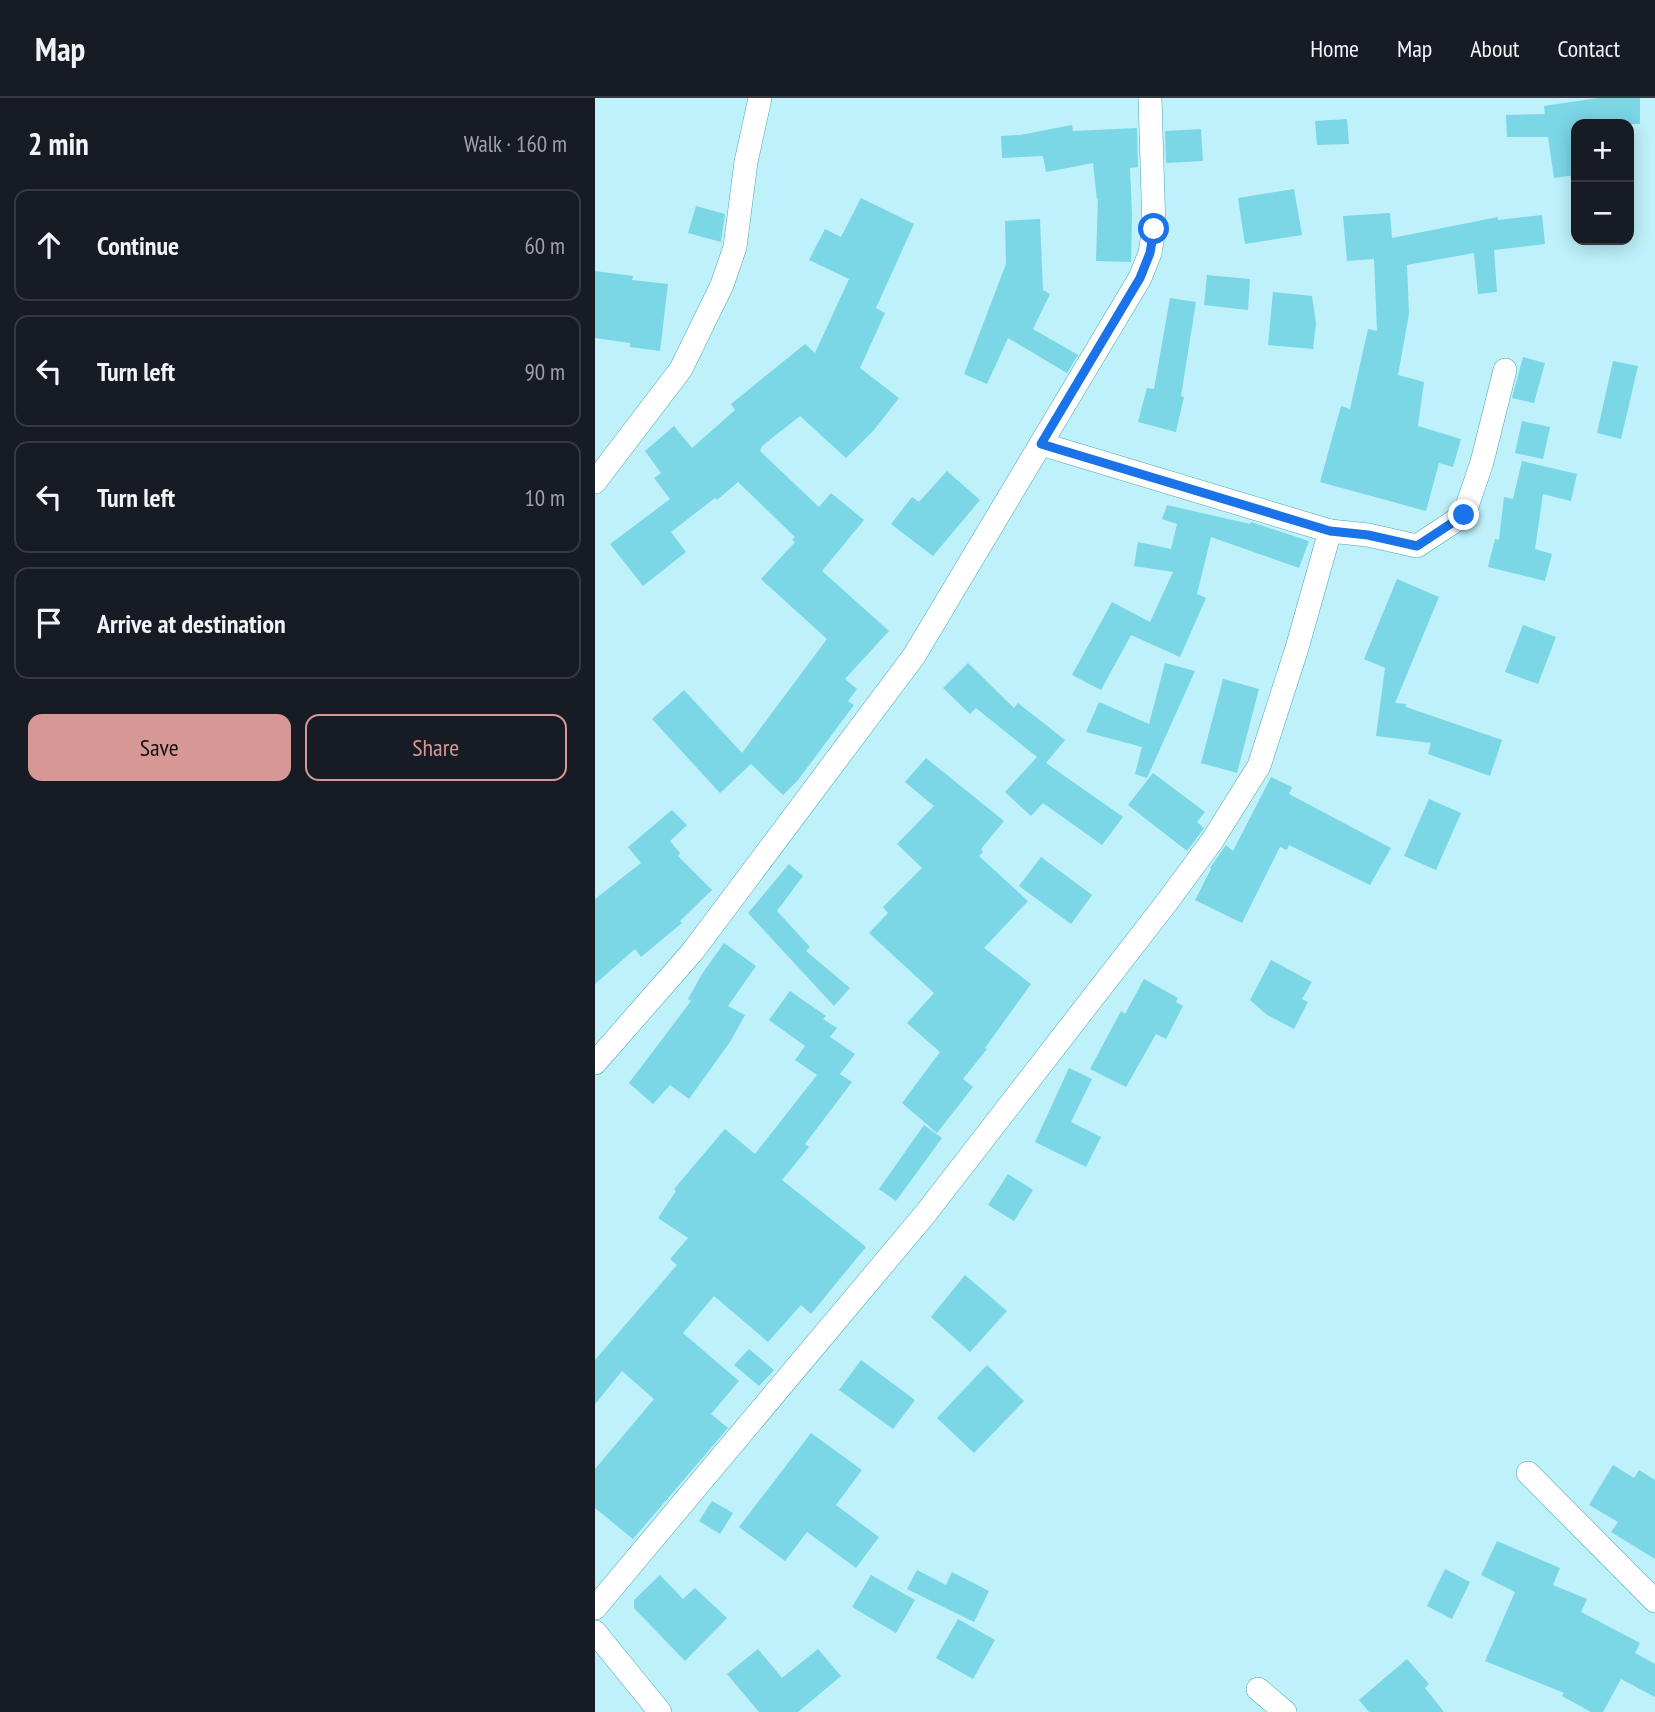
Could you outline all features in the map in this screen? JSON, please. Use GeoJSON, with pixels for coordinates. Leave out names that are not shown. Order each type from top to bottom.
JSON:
{"type":"FeatureCollection","features":[{"type":"Feature","properties":{"kind":"street"},"geometry":{"type":"LineString","coordinates":[[595,482],[681,369],[722,285],[735,247],[746,162],[760,98]]}},
{"type":"Feature","properties":{"kind":"street"},"geometry":{"type":"LineString","coordinates":[[595,1063],[693,951],[913,656],[1140,278],[1150,253],[1154,229],[1150,98]]}},
{"type":"Feature","properties":{"kind":"street"},"geometry":{"type":"LineString","coordinates":[[1041,444],[1330,531],[1368,535],[1417,546],[1464,515],[1482,462],[1505,370]]}},
{"type":"Feature","properties":{"kind":"street"},"geometry":{"type":"LineString","coordinates":[[595,1608],[926,1213],[1212,841],[1259,765],[1297,648],[1330,531]]}},
{"type":"Feature","properties":{"kind":"street"},"geometry":{"type":"LineString","coordinates":[[1528,1474],[1655,1601]]}},
{"type":"Feature","properties":{"kind":"street"},"geometry":{"type":"LineString","coordinates":[[595,1632],[660,1712]]}},
{"type":"Feature","properties":{"kind":"street"},"geometry":{"type":"LineString","coordinates":[[1258,1689],[1285,1712]]}},
{"type":"Feature","properties":{"kind":"building"},"geometry":{"type":"Polygon","coordinates":[[[1598,98],[1640,98],[1640,124],[1634,124],[1634,119],[1571,119],[1571,176],[1554,178],[1548,137],[1507,137],[1506,115],[1545,114],[1544,106],[1598,98]]]}},
{"type":"Feature","properties":{"kind":"building"},"geometry":{"type":"Polygon","coordinates":[[[1347,119],[1349,144],[1317,145],[1315,121],[1347,119]]]}},
{"type":"Feature","properties":{"kind":"building"},"geometry":{"type":"Polygon","coordinates":[[[1072,125],[1073,131],[1137,128],[1138,167],[1130,168],[1131,262],[1096,261],[1098,197],[1097,200],[1093,163],[1046,172],[1043,156],[1002,158],[1001,136],[1072,125]]]}},
{"type":"Feature","properties":{"kind":"building"},"geometry":{"type":"Polygon","coordinates":[[[1201,129],[1203,161],[1166,163],[1165,131],[1201,129]]]}},
{"type":"Feature","properties":{"kind":"building"},"geometry":{"type":"Polygon","coordinates":[[[1294,189],[1302,235],[1245,244],[1238,198],[1294,189]]]}},
{"type":"Feature","properties":{"kind":"building"},"geometry":{"type":"Polygon","coordinates":[[[861,198],[914,224],[876,308],[885,313],[860,368],[899,398],[874,430],[846,458],[800,416],[762,446],[760,451],[819,507],[831,493],[864,520],[822,571],[889,631],[845,679],[857,689],[848,701],[854,705],[798,780],[783,795],[751,764],[720,793],[652,719],[684,690],[742,753],[827,639],[761,579],[795,542],[792,540],[795,537],[738,482],[671,532],[686,552],[643,586],[610,544],[670,499],[654,478],[661,473],[645,451],[674,426],[692,448],[735,410],[731,404],[805,344],[815,353],[849,279],[809,260],[825,229],[841,237],[861,198]]]}},
{"type":"Feature","properties":{"kind":"building"},"geometry":{"type":"Polygon","coordinates":[[[696,206],[725,214],[721,242],[688,233],[696,206]]]}},
{"type":"Feature","properties":{"kind":"building"},"geometry":{"type":"Polygon","coordinates":[[[1390,213],[1392,238],[1498,217],[1498,220],[1542,215],[1545,244],[1494,250],[1497,292],[1478,294],[1474,253],[1407,265],[1409,314],[1398,375],[1424,382],[1418,426],[1461,439],[1453,467],[1439,463],[1426,511],[1320,482],[1341,406],[1350,409],[1368,329],[1377,331],[1374,259],[1347,261],[1343,216],[1390,213]]]}},
{"type":"Feature","properties":{"kind":"building"},"geometry":{"type":"Polygon","coordinates":[[[1040,219],[1043,290],[1050,294],[1033,329],[1078,355],[1067,373],[1008,338],[987,384],[964,374],[1006,264],[1005,221],[1040,219]]]}},
{"type":"Feature","properties":{"kind":"building"},"geometry":{"type":"Polygon","coordinates":[[[595,271],[633,276],[632,280],[668,284],[660,351],[595,338],[595,271]]]}},
{"type":"Feature","properties":{"kind":"building"},"geometry":{"type":"Polygon","coordinates":[[[1207,275],[1250,279],[1248,310],[1204,305],[1207,275]]]}},
{"type":"Feature","properties":{"kind":"building"},"geometry":{"type":"Polygon","coordinates":[[[1273,292],[1312,296],[1316,323],[1313,349],[1268,345],[1273,292]]]}},
{"type":"Feature","properties":{"kind":"building"},"geometry":{"type":"Polygon","coordinates":[[[1170,298],[1196,302],[1181,396],[1184,397],[1176,432],[1138,422],[1147,388],[1154,389],[1170,298]]]}},
{"type":"Feature","properties":{"kind":"building"},"geometry":{"type":"Polygon","coordinates":[[[1523,357],[1545,363],[1534,403],[1512,398],[1523,357]]]}},
{"type":"Feature","properties":{"kind":"building"},"geometry":{"type":"Polygon","coordinates":[[[1613,361],[1638,366],[1621,439],[1597,433],[1613,361]]]}},
{"type":"Feature","properties":{"kind":"building"},"geometry":{"type":"Polygon","coordinates":[[[1522,421],[1550,427],[1543,459],[1515,453],[1522,421]]]}},
{"type":"Feature","properties":{"kind":"building"},"geometry":{"type":"Polygon","coordinates":[[[1522,461],[1577,474],[1571,501],[1543,494],[1535,549],[1552,554],[1545,581],[1488,567],[1495,539],[1499,540],[1504,497],[1513,499],[1522,461]]]}},
{"type":"Feature","properties":{"kind":"building"},"geometry":{"type":"Polygon","coordinates":[[[947,471],[980,500],[933,556],[891,524],[912,497],[919,502],[947,471]]]}},
{"type":"Feature","properties":{"kind":"building"},"geometry":{"type":"Polygon","coordinates":[[[1167,505],[1250,524],[1251,522],[1309,541],[1299,568],[1211,537],[1197,594],[1206,598],[1180,657],[1131,635],[1101,690],[1072,675],[1112,602],[1150,622],[1173,572],[1134,566],[1138,542],[1171,549],[1177,524],[1162,519],[1167,505]]]}},
{"type":"Feature","properties":{"kind":"building"},"geometry":{"type":"Polygon","coordinates":[[[1397,579],[1439,597],[1395,703],[1406,704],[1406,707],[1502,740],[1490,776],[1428,754],[1431,743],[1376,736],[1385,668],[1364,659],[1397,579]]]}},
{"type":"Feature","properties":{"kind":"building"},"geometry":{"type":"Polygon","coordinates":[[[1523,625],[1556,637],[1538,684],[1505,672],[1523,625]]]}},
{"type":"Feature","properties":{"kind":"building"},"geometry":{"type":"Polygon","coordinates":[[[968,663],[1014,708],[1018,703],[1065,740],[1046,763],[1123,817],[1102,845],[1043,803],[1031,816],[1005,792],[1037,757],[976,708],[970,714],[943,688],[968,663]]]}},
{"type":"Feature","properties":{"kind":"building"},"geometry":{"type":"Polygon","coordinates":[[[1165,663],[1195,671],[1147,778],[1135,774],[1142,747],[1086,732],[1099,702],[1149,724],[1165,663]]]}},
{"type":"Feature","properties":{"kind":"building"},"geometry":{"type":"Polygon","coordinates":[[[1223,679],[1259,689],[1237,773],[1201,763],[1223,679]]]}},
{"type":"Feature","properties":{"kind":"building"},"geometry":{"type":"Polygon","coordinates":[[[926,758],[1004,821],[981,849],[983,852],[979,856],[1028,901],[984,948],[1031,984],[963,1079],[973,1087],[937,1133],[902,1103],[940,1052],[907,1023],[934,993],[869,933],[888,913],[883,907],[922,868],[897,844],[934,806],[905,782],[926,758]]]}},
{"type":"Feature","properties":{"kind":"building"},"geometry":{"type":"Polygon","coordinates":[[[1153,773],[1205,812],[1197,822],[1204,828],[1187,851],[1128,805],[1153,773]]]}},
{"type":"Feature","properties":{"kind":"building"},"geometry":{"type":"Polygon","coordinates":[[[1271,777],[1292,787],[1289,794],[1391,848],[1370,885],[1289,845],[1287,850],[1280,847],[1242,923],[1195,900],[1210,868],[1226,845],[1233,851],[1271,777]]]}},
{"type":"Feature","properties":{"kind":"building"},"geometry":{"type":"Polygon","coordinates":[[[1429,799],[1461,813],[1436,870],[1404,856],[1429,799]]]}},
{"type":"Feature","properties":{"kind":"building"},"geometry":{"type":"Polygon","coordinates":[[[672,810],[687,825],[670,841],[680,853],[678,856],[712,890],[680,921],[682,923],[641,957],[635,949],[595,984],[595,899],[641,863],[628,847],[672,810]]]}},
{"type":"Feature","properties":{"kind":"building"},"geometry":{"type":"Polygon","coordinates":[[[1041,857],[1092,895],[1071,924],[1019,886],[1041,857]]]}},
{"type":"Feature","properties":{"kind":"building"},"geometry":{"type":"Polygon","coordinates":[[[789,864],[803,876],[777,911],[810,947],[806,951],[850,988],[834,1006],[748,913],[789,864]]]}},
{"type":"Feature","properties":{"kind":"building"},"geometry":{"type":"Polygon","coordinates":[[[724,943],[756,966],[728,1006],[745,1015],[730,1042],[689,1099],[670,1085],[653,1104],[629,1083],[691,1001],[688,999],[702,974],[724,943]]]}},
{"type":"Feature","properties":{"kind":"building"},"geometry":{"type":"Polygon","coordinates":[[[1271,960],[1312,982],[1302,999],[1308,1002],[1294,1029],[1267,1015],[1250,1000],[1271,960]]]}},
{"type":"Feature","properties":{"kind":"building"},"geometry":{"type":"Polygon","coordinates":[[[1144,979],[1178,998],[1176,1002],[1183,1006],[1166,1039],[1156,1034],[1126,1087],[1090,1069],[1121,1011],[1125,1014],[1144,979]]]}},
{"type":"Feature","properties":{"kind":"building"},"geometry":{"type":"Polygon","coordinates":[[[790,991],[826,1016],[823,1019],[837,1028],[830,1037],[855,1054],[840,1074],[852,1082],[805,1144],[809,1147],[782,1180],[866,1247],[811,1314],[801,1305],[768,1342],[714,1296],[683,1333],[739,1381],[711,1414],[728,1428],[633,1539],[595,1508],[595,1469],[654,1399],[622,1371],[595,1404],[595,1360],[677,1265],[670,1259],[688,1238],[658,1218],[676,1191],[674,1189],[725,1129],[755,1154],[817,1075],[795,1060],[805,1046],[769,1020],[790,991]]]}},
{"type":"Feature","properties":{"kind":"building"},"geometry":{"type":"Polygon","coordinates":[[[1069,1068],[1092,1079],[1071,1122],[1101,1137],[1086,1167],[1035,1142],[1069,1068]]]}},
{"type":"Feature","properties":{"kind":"building"},"geometry":{"type":"Polygon","coordinates":[[[924,1125],[942,1138],[896,1201],[879,1189],[924,1125]]]}},
{"type":"Feature","properties":{"kind":"building"},"geometry":{"type":"Polygon","coordinates":[[[1008,1174],[1033,1190],[1014,1221],[988,1205],[1008,1174]]]}},
{"type":"Feature","properties":{"kind":"building"},"geometry":{"type":"Polygon","coordinates":[[[965,1275],[1007,1311],[970,1352],[931,1317],[965,1275]]]}},
{"type":"Feature","properties":{"kind":"building"},"geometry":{"type":"Polygon","coordinates":[[[749,1349],[774,1370],[759,1386],[734,1365],[749,1349]]]}},
{"type":"Feature","properties":{"kind":"building"},"geometry":{"type":"Polygon","coordinates":[[[861,1360],[915,1400],[893,1429],[839,1390],[861,1360]]]}},
{"type":"Feature","properties":{"kind":"building"},"geometry":{"type":"Polygon","coordinates":[[[987,1365],[1024,1401],[974,1453],[937,1418],[987,1365]]]}},
{"type":"Feature","properties":{"kind":"building"},"geometry":{"type":"Polygon","coordinates":[[[811,1433],[862,1470],[836,1505],[879,1537],[856,1568],[807,1532],[785,1561],[739,1527],[811,1433]]]}},
{"type":"Feature","properties":{"kind":"building"},"geometry":{"type":"Polygon","coordinates":[[[1613,1465],[1634,1478],[1639,1470],[1655,1480],[1655,1559],[1611,1532],[1618,1522],[1589,1505],[1613,1465]]]}},
{"type":"Feature","properties":{"kind":"building"},"geometry":{"type":"Polygon","coordinates":[[[712,1501],[733,1513],[720,1534],[699,1521],[712,1501]]]}},
{"type":"Feature","properties":{"kind":"building"},"geometry":{"type":"Polygon","coordinates":[[[1497,1541],[1560,1568],[1553,1585],[1587,1599],[1581,1612],[1640,1643],[1635,1653],[1655,1664],[1655,1697],[1621,1679],[1603,1712],[1591,1712],[1562,1696],[1564,1693],[1485,1661],[1515,1592],[1481,1575],[1497,1541]]]}},
{"type":"Feature","properties":{"kind":"building"},"geometry":{"type":"Polygon","coordinates":[[[1445,1569],[1470,1582],[1452,1619],[1427,1606],[1445,1569]]]}},
{"type":"Feature","properties":{"kind":"building"},"geometry":{"type":"Polygon","coordinates":[[[917,1570],[946,1585],[952,1572],[989,1591],[974,1622],[907,1589],[917,1570]]]}},
{"type":"Feature","properties":{"kind":"building"},"geometry":{"type":"Polygon","coordinates":[[[660,1575],[683,1599],[695,1588],[727,1618],[685,1661],[634,1608],[634,1600],[660,1575]]]}},
{"type":"Feature","properties":{"kind":"building"},"geometry":{"type":"Polygon","coordinates":[[[871,1575],[915,1600],[896,1633],[852,1607],[871,1575]]]}},
{"type":"Feature","properties":{"kind":"building"},"geometry":{"type":"Polygon","coordinates":[[[958,1619],[995,1640],[973,1679],[936,1658],[958,1619]]]}},
{"type":"Feature","properties":{"kind":"building"},"geometry":{"type":"Polygon","coordinates":[[[758,1649],[782,1678],[818,1649],[841,1676],[798,1712],[759,1712],[727,1674],[758,1649]]]}},
{"type":"Feature","properties":{"kind":"building"},"geometry":{"type":"Polygon","coordinates":[[[1407,1659],[1429,1684],[1425,1688],[1444,1712],[1369,1712],[1359,1700],[1407,1659]]]}},
{"type":"Feature","properties":{"kind":"route"},"geometry":{"type":"LineString","coordinates":[[1154,229],[1150,253],[1140,278],[1041,444],[1330,531],[1368,535],[1417,546],[1464,515]]}}]}
